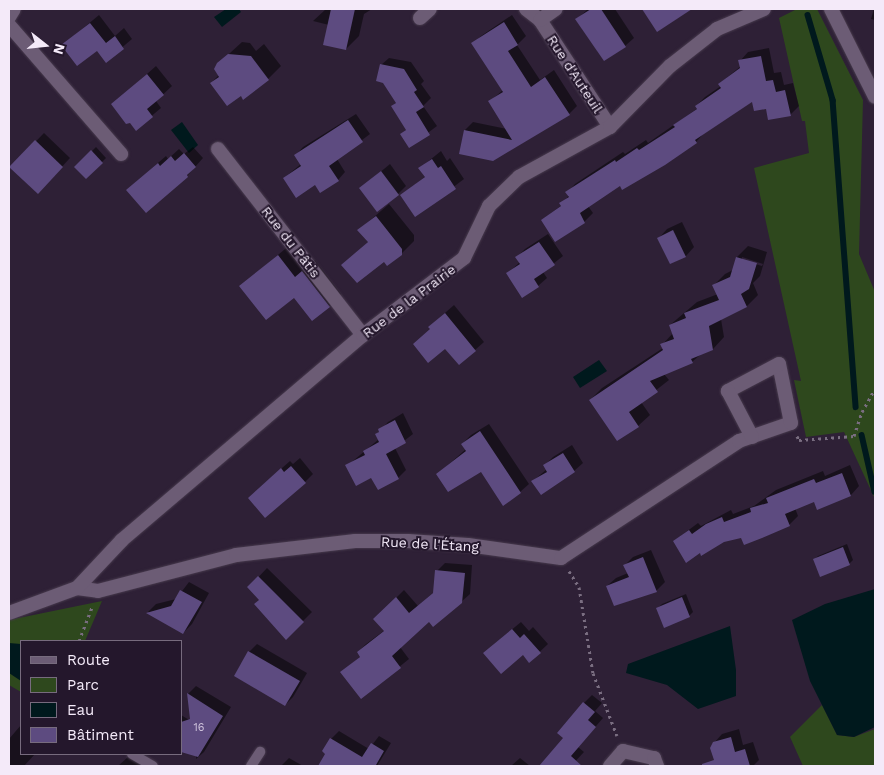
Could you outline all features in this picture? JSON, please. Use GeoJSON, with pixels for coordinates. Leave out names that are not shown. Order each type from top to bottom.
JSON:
{"type":"FeatureCollection","features":[{"type":"Feature","properties":{"kind":"street"},"geometry":{"type":"LineString","coordinates":[[9,17],[14,9]]}},
{"type":"Feature","properties":{"kind":"street"},"geometry":{"type":"LineString","coordinates":[[420,18],[430,9]]}},
{"type":"Feature","properties":{"kind":"street","name":"Rue d'Auteuil"},"geometry":{"type":"LineString","coordinates":[[526,9],[540,20],[610,127]]}},
{"type":"Feature","properties":{"kind":"street","name":"Rue d'Auteuil"},"geometry":{"type":"LineString","coordinates":[[540,20],[556,9]]}},
{"type":"Feature","properties":{"kind":"street","name":"Rue de la Prairie"},"geometry":{"type":"LineString","coordinates":[[77,588],[122,540],[363,335],[464,258],[490,206],[520,177],[610,127],[670,66],[717,29],[764,9]]}},
{"type":"Feature","properties":{"kind":"street"},"geometry":{"type":"LineString","coordinates":[[831,9],[875,97]]}},
{"type":"Feature","properties":{"kind":"street"},"geometry":{"type":"LineString","coordinates":[[9,25],[121,154]]}},
{"type":"Feature","properties":{"kind":"street","name":"Rue du Pâtis"},"geometry":{"type":"LineString","coordinates":[[218,149],[363,335]]}},
{"type":"Feature","properties":{"kind":"street"},"geometry":{"type":"LineString","coordinates":[[561,558],[739,441],[752,437],[791,423],[779,364],[728,390],[752,437]]}},
{"type":"Feature","properties":{"kind":"street","name":"Rue de l'Étang"},"geometry":{"type":"LineString","coordinates":[[77,588],[98,591],[236,555],[355,541],[408,541],[468,545],[561,558]]}},
{"type":"Feature","properties":{"kind":"street"},"geometry":{"type":"LineString","coordinates":[[9,613],[77,588]]}},
{"type":"Feature","properties":{"kind":"street"},"geometry":{"type":"LineString","coordinates":[[610,766],[622,751],[654,758],[657,766]]}},
{"type":"Feature","properties":{"kind":"lane"},"geometry":{"type":"LineString","coordinates":[[251,766],[260,752]]}},
{"type":"Feature","properties":{"kind":"lane"},"geometry":{"type":"LineString","coordinates":[[134,755],[152,766]]}},
{"type":"Feature","properties":{"kind":"path"},"geometry":{"type":"LineString","coordinates":[[791,423],[799,440],[854,436],[862,412],[875,389]]}},
{"type":"Feature","properties":{"kind":"path"},"geometry":{"type":"LineString","coordinates":[[561,558],[579,588],[593,673],[622,751]]}},
{"type":"Feature","properties":{"kind":"path"},"geometry":{"type":"LineString","coordinates":[[79,640],[98,591]]}},
{"type":"Feature","properties":{"kind":"green space"},"geometry":{"type":"Polygon","coordinates":[[[797,9],[817,9],[863,100],[859,254],[875,292],[875,499],[844,432],[806,437],[794,380],[801,381],[754,168],[809,153],[805,121],[802,121],[779,18],[797,9]]]}},
{"type":"Feature","properties":{"kind":"green space"},"geometry":{"type":"Polygon","coordinates":[[[102,601],[85,640],[20,640],[20,691],[9,685],[9,620],[102,601]]]}},
{"type":"Feature","properties":{"kind":"green space"},"geometry":{"type":"Polygon","coordinates":[[[822,705],[837,735],[854,737],[875,729],[875,766],[803,766],[790,737],[822,705]]]}},
{"type":"Feature","properties":{"kind":"water"},"geometry":{"type":"Polygon","coordinates":[[[226,9],[239,9],[241,12],[222,27],[214,17],[226,9]]]}},
{"type":"Feature","properties":{"kind":"water"},"geometry":{"type":"Polygon","coordinates":[[[182,122],[198,145],[189,153],[171,130],[182,122]]]}},
{"type":"Feature","properties":{"kind":"water"},"geometry":{"type":"Polygon","coordinates":[[[599,360],[607,371],[580,388],[573,377],[599,360]]]}},
{"type":"Feature","properties":{"kind":"water"},"geometry":{"type":"Polygon","coordinates":[[[875,589],[875,727],[854,737],[837,735],[810,681],[792,620],[825,604],[875,589]]]}},
{"type":"Feature","properties":{"kind":"water"},"geometry":{"type":"Polygon","coordinates":[[[730,626],[736,670],[736,696],[698,709],[667,685],[626,673],[628,664],[730,626]]]}},
{"type":"Feature","properties":{"kind":"water"},"geometry":{"type":"Polygon","coordinates":[[[9,643],[20,644],[20,680],[9,673],[9,643]]]}},
{"type":"Feature","properties":{"kind":"building"},"geometry":{"type":"Polygon","coordinates":[[[331,9],[355,9],[346,50],[323,45],[331,9]]]}},
{"type":"Feature","properties":{"kind":"building"},"geometry":{"type":"Polygon","coordinates":[[[591,9],[601,9],[626,47],[604,61],[575,19],[591,9]]]}},
{"type":"Feature","properties":{"kind":"building"},"geometry":{"type":"Polygon","coordinates":[[[642,9],[692,9],[657,32],[642,9]]]}},
{"type":"Feature","properties":{"kind":"building"},"geometry":{"type":"Polygon","coordinates":[[[504,22],[518,45],[508,51],[531,87],[545,77],[570,115],[493,161],[459,154],[464,130],[512,140],[488,101],[503,92],[471,43],[504,22]]]}},
{"type":"Feature","properties":{"kind":"building"},"geometry":{"type":"Polygon","coordinates":[[[90,23],[106,43],[115,36],[124,49],[106,63],[97,51],[77,66],[61,45],[90,23]]]}},
{"type":"Feature","properties":{"kind":"building"},"geometry":{"type":"Polygon","coordinates":[[[228,54],[251,56],[269,80],[243,100],[241,96],[227,106],[210,83],[219,77],[214,69],[217,63],[228,54]]]}},
{"type":"Feature","properties":{"kind":"building"},"geometry":{"type":"Polygon","coordinates":[[[761,56],[766,81],[773,80],[776,92],[785,90],[791,116],[768,120],[766,109],[754,111],[752,102],[695,140],[697,143],[665,165],[622,190],[620,186],[580,213],[585,223],[555,242],[541,220],[561,206],[559,203],[569,197],[565,192],[615,160],[616,162],[637,148],[639,150],[675,127],[673,125],[697,109],[695,106],[721,88],[718,84],[740,68],[738,60],[761,56]]]}},
{"type":"Feature","properties":{"kind":"building"},"geometry":{"type":"Polygon","coordinates":[[[380,64],[404,69],[417,90],[414,92],[424,107],[416,112],[430,135],[409,148],[400,134],[406,130],[391,106],[396,103],[383,83],[376,81],[380,64]]]}},
{"type":"Feature","properties":{"kind":"building"},"geometry":{"type":"Polygon","coordinates":[[[147,74],[164,95],[147,109],[153,117],[136,131],[130,123],[126,124],[111,104],[147,74]]]}},
{"type":"Feature","properties":{"kind":"building"},"geometry":{"type":"Polygon","coordinates":[[[348,120],[363,142],[329,166],[339,181],[320,193],[315,185],[296,198],[283,178],[301,166],[294,155],[348,120]]]}},
{"type":"Feature","properties":{"kind":"building"},"geometry":{"type":"Polygon","coordinates":[[[35,140],[63,167],[38,194],[9,167],[35,140]]]}},
{"type":"Feature","properties":{"kind":"building"},"geometry":{"type":"Polygon","coordinates":[[[91,150],[103,163],[86,179],[74,167],[91,150]]]}},
{"type":"Feature","properties":{"kind":"building"},"geometry":{"type":"Polygon","coordinates":[[[184,153],[196,167],[187,175],[188,177],[146,213],[126,190],[158,163],[160,166],[171,156],[175,161],[184,153]]]}},
{"type":"Feature","properties":{"kind":"building"},"geometry":{"type":"Polygon","coordinates":[[[432,159],[438,168],[441,166],[456,189],[415,217],[400,195],[425,177],[418,168],[432,159]]]}},
{"type":"Feature","properties":{"kind":"building"},"geometry":{"type":"Polygon","coordinates":[[[381,171],[399,195],[377,212],[359,188],[381,171]]]}},
{"type":"Feature","properties":{"kind":"building"},"geometry":{"type":"Polygon","coordinates":[[[376,216],[402,249],[402,255],[387,266],[384,262],[357,283],[341,265],[368,242],[357,230],[376,216]]]}},
{"type":"Feature","properties":{"kind":"building"},"geometry":{"type":"Polygon","coordinates":[[[673,230],[686,257],[670,264],[657,238],[673,230]]]}},
{"type":"Feature","properties":{"kind":"building"},"geometry":{"type":"Polygon","coordinates":[[[539,242],[555,265],[534,279],[539,287],[522,298],[506,273],[520,264],[515,257],[539,242]]]}},
{"type":"Feature","properties":{"kind":"building"},"geometry":{"type":"Polygon","coordinates":[[[278,255],[295,277],[302,271],[330,307],[312,321],[294,298],[266,320],[239,286],[278,255]]]}},
{"type":"Feature","properties":{"kind":"building"},"geometry":{"type":"Polygon","coordinates":[[[736,257],[757,263],[749,289],[741,294],[747,307],[709,326],[713,350],[691,359],[693,363],[650,381],[658,392],[629,412],[639,427],[617,441],[589,400],[663,350],[660,344],[674,339],[669,325],[686,318],[684,313],[719,300],[712,285],[730,277],[736,257]]]}},
{"type":"Feature","properties":{"kind":"building"},"geometry":{"type":"Polygon","coordinates":[[[445,313],[476,351],[459,365],[445,349],[428,363],[413,344],[430,329],[428,327],[445,313]]]}},
{"type":"Feature","properties":{"kind":"building"},"geometry":{"type":"Polygon","coordinates":[[[395,420],[406,443],[386,454],[399,479],[378,490],[371,478],[356,486],[345,465],[365,455],[363,451],[379,442],[375,434],[379,432],[378,429],[395,420]]]}},
{"type":"Feature","properties":{"kind":"building"},"geometry":{"type":"Polygon","coordinates":[[[480,431],[521,493],[503,506],[481,472],[448,492],[436,474],[466,451],[461,444],[480,431]]]}},
{"type":"Feature","properties":{"kind":"building"},"geometry":{"type":"Polygon","coordinates":[[[563,453],[575,472],[541,495],[531,481],[547,472],[543,465],[563,453]]]}},
{"type":"Feature","properties":{"kind":"building"},"geometry":{"type":"Polygon","coordinates":[[[291,466],[306,483],[265,518],[248,498],[281,468],[284,472],[291,466]]]}},
{"type":"Feature","properties":{"kind":"building"},"geometry":{"type":"Polygon","coordinates":[[[842,473],[851,496],[817,510],[814,502],[785,514],[790,526],[762,538],[744,545],[741,538],[724,542],[701,556],[700,553],[686,563],[673,541],[689,530],[692,534],[706,524],[722,517],[724,522],[751,512],[750,508],[768,503],[766,498],[814,479],[816,483],[842,473]]]}},
{"type":"Feature","properties":{"kind":"building"},"geometry":{"type":"Polygon","coordinates":[[[843,547],[850,565],[820,577],[813,559],[843,547]]]}},
{"type":"Feature","properties":{"kind":"building"},"geometry":{"type":"Polygon","coordinates":[[[643,557],[657,592],[614,606],[606,586],[629,577],[623,565],[643,557]]]}},
{"type":"Feature","properties":{"kind":"building"},"geometry":{"type":"Polygon","coordinates":[[[435,570],[465,573],[462,603],[433,627],[429,622],[392,656],[401,668],[361,699],[340,672],[360,657],[357,652],[384,631],[373,619],[396,597],[409,613],[433,593],[435,570]]]}},
{"type":"Feature","properties":{"kind":"building"},"geometry":{"type":"Polygon","coordinates":[[[258,576],[304,622],[286,640],[254,604],[259,600],[247,587],[258,576]]]}},
{"type":"Feature","properties":{"kind":"building"},"geometry":{"type":"Polygon","coordinates":[[[180,590],[202,602],[183,634],[146,613],[171,606],[180,590]]]}},
{"type":"Feature","properties":{"kind":"building"},"geometry":{"type":"Polygon","coordinates":[[[682,597],[690,617],[664,628],[656,608],[682,597]]]}},
{"type":"Feature","properties":{"kind":"building"},"geometry":{"type":"Polygon","coordinates":[[[512,629],[520,638],[524,634],[541,653],[529,663],[523,655],[501,674],[483,653],[512,629]]]}},
{"type":"Feature","properties":{"kind":"building"},"geometry":{"type":"Polygon","coordinates":[[[248,651],[300,681],[285,706],[234,676],[248,651]]]}},
{"type":"Feature","properties":{"kind":"building"},"geometry":{"type":"Polygon","coordinates":[[[187,693],[223,716],[198,757],[182,752],[182,722],[190,719],[187,693]]]}},
{"type":"Feature","properties":{"kind":"building"},"geometry":{"type":"Polygon","coordinates":[[[583,702],[595,712],[588,720],[596,727],[571,756],[582,766],[539,766],[563,738],[557,733],[583,702]]]}},
{"type":"Feature","properties":{"kind":"building"},"geometry":{"type":"Polygon","coordinates":[[[731,737],[735,752],[745,749],[750,766],[702,766],[702,764],[714,760],[710,748],[713,742],[731,737]]]}},
{"type":"Feature","properties":{"kind":"building"},"geometry":{"type":"Polygon","coordinates":[[[330,738],[362,757],[371,743],[384,751],[377,766],[318,766],[325,754],[322,751],[330,738]]]}},
{"type":"Feature","properties":{"kind":"waterway"},"geometry":{"type":"LineString","coordinates":[[808,15],[833,100],[856,407]]}},
{"type":"Feature","properties":{"kind":"waterway"},"geometry":{"type":"LineString","coordinates":[[862,435],[875,492]]}}]}
